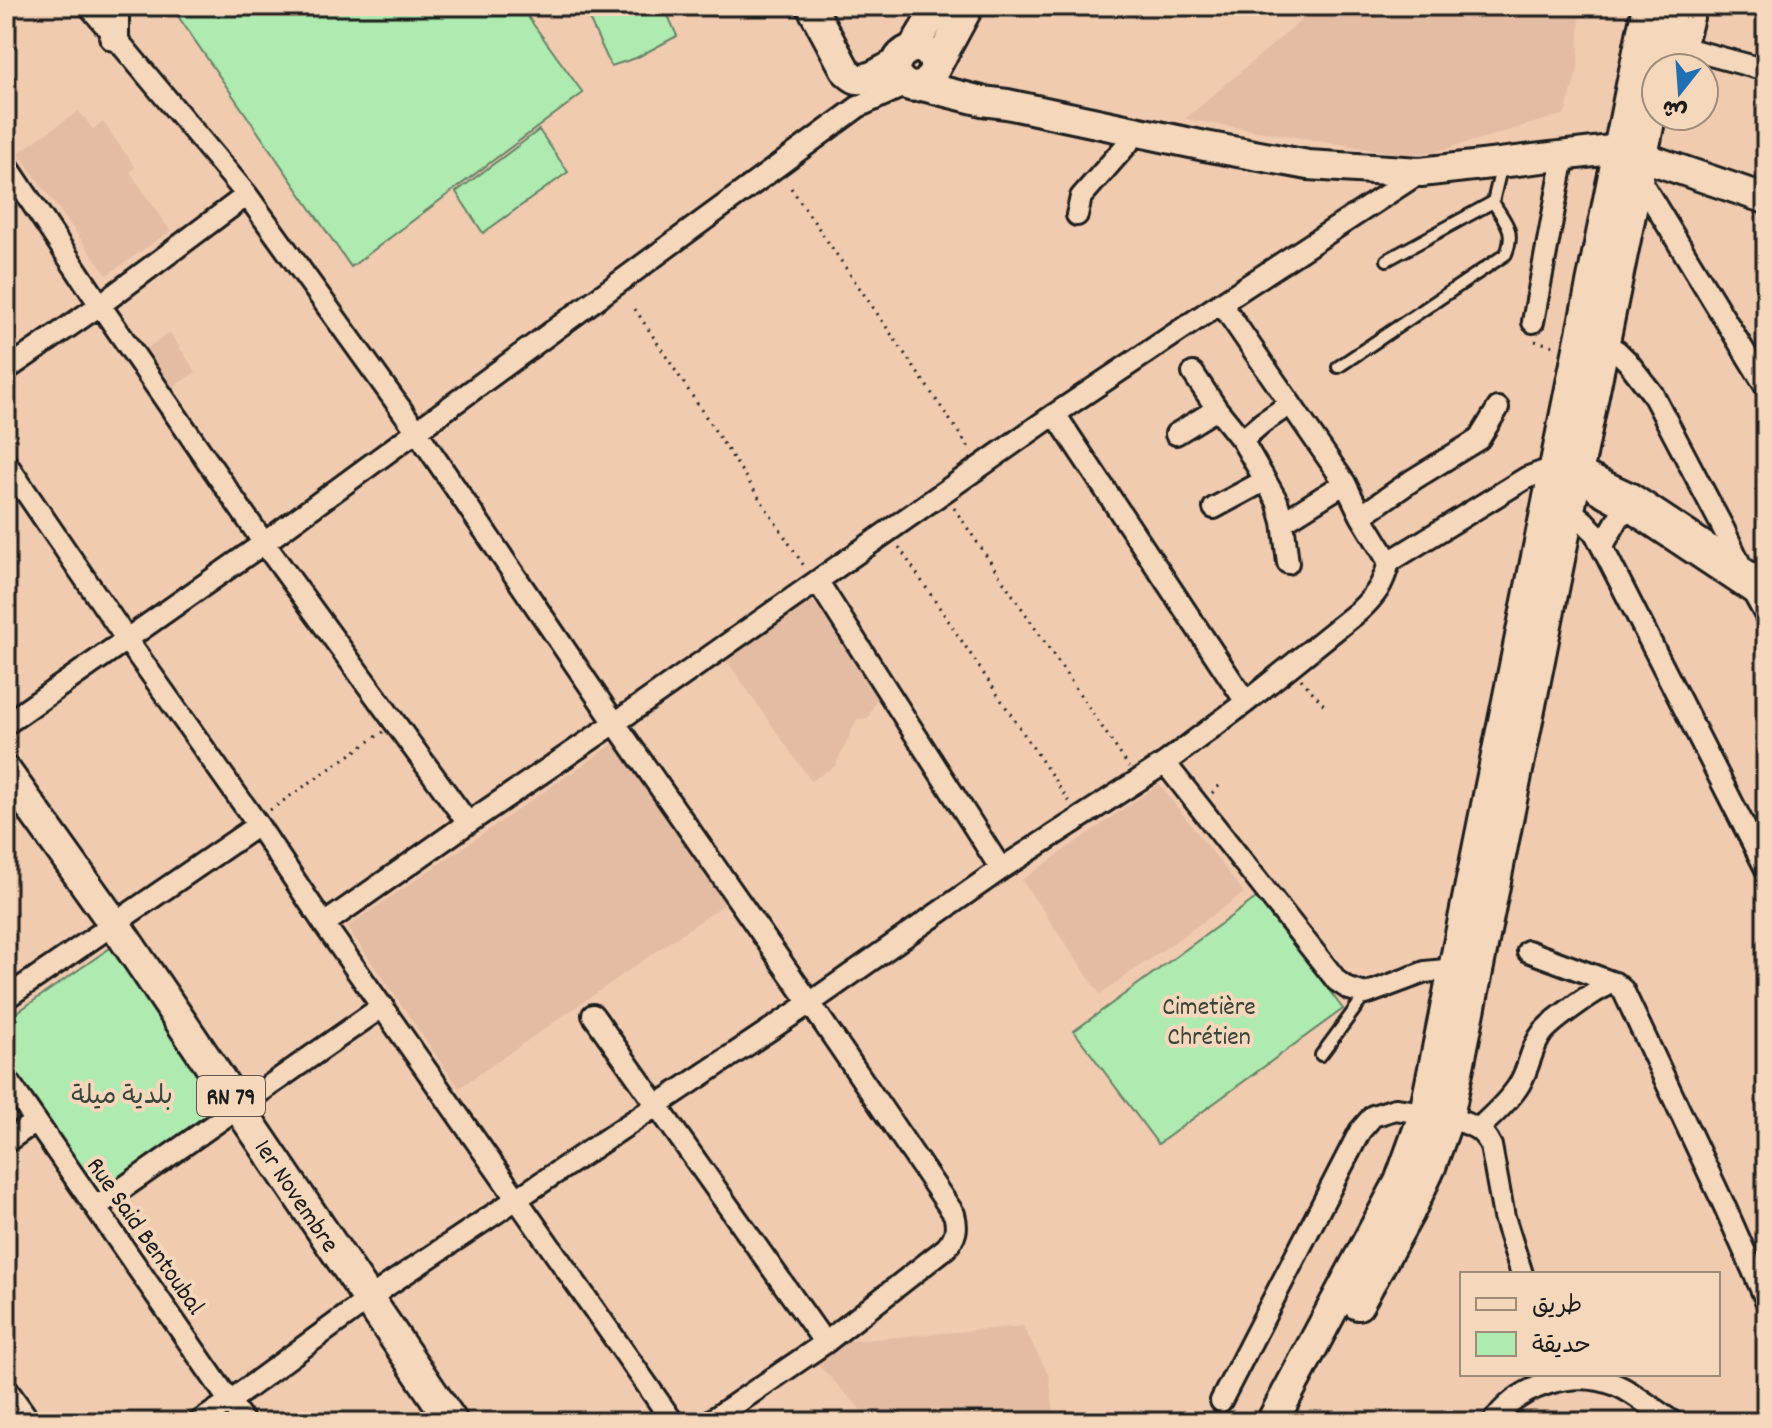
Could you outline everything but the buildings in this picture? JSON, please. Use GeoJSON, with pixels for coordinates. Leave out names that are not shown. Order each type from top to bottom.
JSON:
{"type":"FeatureCollection","features":[{"type":"Feature","properties":{"kind":"main road"},"geometry":{"type":"LineString","coordinates":[[114,6],[114,36]]}},
{"type":"Feature","properties":{"kind":"main road"},"geometry":{"type":"LineString","coordinates":[[811,6],[858,93],[868,77],[918,70],[982,101],[1308,165],[1421,172],[1564,156],[1632,160],[1766,199]]}},
{"type":"Feature","properties":{"kind":"main road"},"geometry":{"type":"LineString","coordinates":[[918,70],[938,6]]}},
{"type":"Feature","properties":{"kind":"main road"},"geometry":{"type":"LineString","coordinates":[[918,70],[969,6]]}},
{"type":"Feature","properties":{"kind":"main road"},"geometry":{"type":"LineString","coordinates":[[1272,1422],[1436,1115],[1559,483],[1603,345],[1632,160],[1648,6]]}},
{"type":"Feature","properties":{"kind":"main road"},"geometry":{"type":"LineString","coordinates":[[1670,52],[1673,6]]}},
{"type":"Feature","properties":{"kind":"main road"},"geometry":{"type":"LineString","coordinates":[[1294,1422],[1409,1212],[1430,1167],[1454,969],[1559,483],[1632,160],[1641,132]]}},
{"type":"Feature","properties":{"kind":"main road","name":"1er Novembre"},"geometry":{"type":"LineString","coordinates":[[6,772],[114,923],[452,1422]]}},
{"type":"Feature","properties":{"kind":"street"},"geometry":{"type":"LineString","coordinates":[[89,6],[247,195],[416,430],[954,1214],[956,1233],[946,1248],[825,1343],[709,1422]]}},
{"type":"Feature","properties":{"kind":"street"},"geometry":{"type":"LineString","coordinates":[[1671,52],[1696,6]]}},
{"type":"Feature","properties":{"kind":"street"},"geometry":{"type":"LineString","coordinates":[[1720,62],[1766,70]]}},
{"type":"Feature","properties":{"kind":"street"},"geometry":{"type":"LineString","coordinates":[[6,724],[264,543],[858,93]]}},
{"type":"Feature","properties":{"kind":"street"},"geometry":{"type":"LineString","coordinates":[[1077,215],[1081,197],[1138,132]]}},
{"type":"Feature","properties":{"kind":"street"},"geometry":{"type":"LineString","coordinates":[[1534,331],[1564,156]]}},
{"type":"Feature","properties":{"kind":"street"},"geometry":{"type":"LineString","coordinates":[[1632,160],[1766,387]]}},
{"type":"Feature","properties":{"kind":"street"},"geometry":{"type":"LineString","coordinates":[[6,164],[264,543],[468,823]]}},
{"type":"Feature","properties":{"kind":"street"},"geometry":{"type":"LineString","coordinates":[[324,924],[615,723],[812,576],[1421,172]]}},
{"type":"Feature","properties":{"kind":"street"},"geometry":{"type":"LineString","coordinates":[[6,370],[100,305],[247,195]]}},
{"type":"Feature","properties":{"kind":"street"},"geometry":{"type":"LineString","coordinates":[[199,1422],[369,1299],[810,1003],[1001,869],[1165,763],[1246,702],[1372,599],[1384,582],[1389,562],[1345,483],[1221,303]]}},
{"type":"Feature","properties":{"kind":"street"},"geometry":{"type":"LineString","coordinates":[[1603,345],[1617,351],[1652,393],[1740,564],[1762,593],[1766,616]]}},
{"type":"Feature","properties":{"kind":"street"},"geometry":{"type":"LineString","coordinates":[[1193,373],[1242,440],[1277,501],[1288,563]]}},
{"type":"Feature","properties":{"kind":"street"},"geometry":{"type":"LineString","coordinates":[[1242,440],[1290,404]]}},
{"type":"Feature","properties":{"kind":"street"},"geometry":{"type":"LineString","coordinates":[[1361,516],[1479,439],[1498,408]]}},
{"type":"Feature","properties":{"kind":"street"},"geometry":{"type":"LineString","coordinates":[[1176,434],[1217,409]]}},
{"type":"Feature","properties":{"kind":"street"},"geometry":{"type":"LineString","coordinates":[[1055,414],[1246,702]]}},
{"type":"Feature","properties":{"kind":"street"},"geometry":{"type":"LineString","coordinates":[[6,463],[673,1422]]}},
{"type":"Feature","properties":{"kind":"street"},"geometry":{"type":"LineString","coordinates":[[1214,508],[1264,481]]}},
{"type":"Feature","properties":{"kind":"street"},"geometry":{"type":"LineString","coordinates":[[1283,522],[1345,483]]}},
{"type":"Feature","properties":{"kind":"street"},"geometry":{"type":"LineString","coordinates":[[1389,562],[1559,483],[1628,501],[1740,564]]}},
{"type":"Feature","properties":{"kind":"street"},"geometry":{"type":"LineString","coordinates":[[1559,483],[1602,547],[1766,869]]}},
{"type":"Feature","properties":{"kind":"street"},"geometry":{"type":"LineString","coordinates":[[1602,547],[1628,501]]}},
{"type":"Feature","properties":{"kind":"street"},"geometry":{"type":"LineString","coordinates":[[1628,501],[1762,593]]}},
{"type":"Feature","properties":{"kind":"street"},"geometry":{"type":"LineString","coordinates":[[812,576],[1001,869]]}},
{"type":"Feature","properties":{"kind":"street"},"geometry":{"type":"LineString","coordinates":[[1165,763],[1337,981],[1366,994],[1425,972],[1454,969]]}},
{"type":"Feature","properties":{"kind":"street"},"geometry":{"type":"LineString","coordinates":[[6,998],[256,823]]}},
{"type":"Feature","properties":{"kind":"street"},"geometry":{"type":"LineString","coordinates":[[1528,951],[1614,983],[1623,990],[1766,1300]]}},
{"type":"Feature","properties":{"kind":"street"},"geometry":{"type":"LineString","coordinates":[[1478,1129],[1520,1085],[1543,1032],[1605,985],[1614,983]]}},
{"type":"Feature","properties":{"kind":"street"},"geometry":{"type":"LineString","coordinates":[[96,1207],[383,1006]]}},
{"type":"Feature","properties":{"kind":"street"},"geometry":{"type":"LineString","coordinates":[[593,1015],[825,1343]]}},
{"type":"Feature","properties":{"kind":"street","name":"Rue Said Bentoubal"},"geometry":{"type":"LineString","coordinates":[[6,1078],[244,1422]]}},
{"type":"Feature","properties":{"kind":"street"},"geometry":{"type":"LineString","coordinates":[[1221,1401],[1360,1131],[1373,1116],[1395,1109],[1436,1115],[1478,1129],[1486,1135],[1491,1146],[1504,1217],[1521,1272]]}},
{"type":"Feature","properties":{"kind":"street"},"geometry":{"type":"LineString","coordinates":[[6,1142],[36,1121]]}},
{"type":"Feature","properties":{"kind":"street"},"geometry":{"type":"LineString","coordinates":[[1493,1422],[1522,1395],[1555,1378],[1601,1380],[1619,1386],[1673,1422]]}},
{"type":"Feature","properties":{"kind":"street"},"geometry":{"type":"LineString","coordinates":[[6,1388],[30,1422]]}},
{"type":"Feature","properties":{"kind":"lane"},"geometry":{"type":"LineString","coordinates":[[1338,367],[1506,254],[1511,232],[1493,202],[1502,163]]}},
{"type":"Feature","properties":{"kind":"lane"},"geometry":{"type":"LineString","coordinates":[[1387,260],[1493,202]]}},
{"type":"Feature","properties":{"kind":"lane"},"geometry":{"type":"LineString","coordinates":[[1321,1055],[1366,994]]}},
{"type":"Feature","properties":{"kind":"path"},"geometry":{"type":"LineString","coordinates":[[791,188],[982,466]]}},
{"type":"Feature","properties":{"kind":"path"},"geometry":{"type":"LineString","coordinates":[[635,309],[812,576]]}},
{"type":"Feature","properties":{"kind":"path"},"geometry":{"type":"LineString","coordinates":[[1534,331],[1567,350]]}},
{"type":"Feature","properties":{"kind":"path"},"geometry":{"type":"LineString","coordinates":[[953,507],[1138,780]]}},
{"type":"Feature","properties":{"kind":"path"},"geometry":{"type":"LineString","coordinates":[[894,539],[1074,810]]}},
{"type":"Feature","properties":{"kind":"path"},"geometry":{"type":"LineString","coordinates":[[1301,679],[1324,705]]}},
{"type":"Feature","properties":{"kind":"path"},"geometry":{"type":"LineString","coordinates":[[256,823],[396,724]]}},
{"type":"Feature","properties":{"kind":"shaded area"},"geometry":{"type":"Polygon","coordinates":[[[1318,6],[1580,6],[1578,69],[1565,114],[1435,152],[1400,154],[1185,119],[1318,6]]]}},
{"type":"Feature","properties":{"kind":"shaded area"},"geometry":{"type":"Polygon","coordinates":[[[79,111],[93,129],[103,122],[135,167],[130,172],[170,231],[107,275],[18,153],[79,111]]]}},
{"type":"Feature","properties":{"kind":"shaded area"},"geometry":{"type":"Polygon","coordinates":[[[170,333],[196,372],[173,387],[147,348],[170,333]]]}},
{"type":"Feature","properties":{"kind":"shaded area"},"geometry":{"type":"Polygon","coordinates":[[[812,600],[879,693],[868,718],[857,719],[835,766],[811,781],[727,661],[812,600]]]}},
{"type":"Feature","properties":{"kind":"shaded area"},"geometry":{"type":"Polygon","coordinates":[[[615,743],[726,903],[459,1088],[347,927],[615,743]]]}},
{"type":"Feature","properties":{"kind":"shaded area"},"geometry":{"type":"Polygon","coordinates":[[[1159,784],[1244,893],[1100,994],[1022,880],[1159,784]]]}},
{"type":"Feature","properties":{"kind":"shaded area"},"geometry":{"type":"Polygon","coordinates":[[[1023,1326],[1049,1376],[1055,1422],[872,1422],[818,1364],[840,1342],[1023,1326]]]}},
{"type":"Feature","properties":{"kind":"green space"},"geometry":{"type":"Polygon","coordinates":[[[171,6],[520,6],[583,93],[351,267],[171,6]]]}},
{"type":"Feature","properties":{"kind":"green space"},"geometry":{"type":"Polygon","coordinates":[[[583,6],[664,6],[677,36],[636,58],[611,66],[583,6]]]}},
{"type":"Feature","properties":{"kind":"green space"},"geometry":{"type":"Polygon","coordinates":[[[539,130],[568,172],[483,233],[456,192],[539,130]]]}},
{"type":"Feature","properties":{"kind":"green space","name":"Cimetière Chrétien"},"geometry":{"type":"Polygon","coordinates":[[[1259,896],[1343,1009],[1158,1144],[1074,1031],[1259,896]]]}},
{"type":"Feature","properties":{"kind":"green space","name":"بلدية ميلة"},"geometry":{"type":"Polygon","coordinates":[[[113,946],[231,1113],[102,1202],[6,1060],[6,1020],[113,946]]]}}]}
